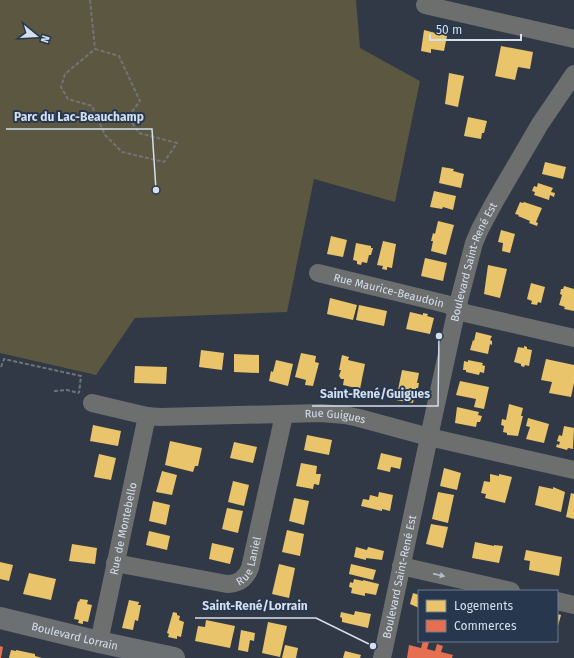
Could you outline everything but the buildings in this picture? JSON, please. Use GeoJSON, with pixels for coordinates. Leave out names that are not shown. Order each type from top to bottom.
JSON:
{"type":"FeatureCollection","features":[{"type":"Feature","properties":{"kind":"main road","name":"Boulevard Lorrain"},"geometry":{"type":"LineString","coordinates":[[0,618],[99,642],[126,653],[174,658]]}},
{"type":"Feature","properties":{"kind":"street"},"geometry":{"type":"LineString","coordinates":[[425,5],[574,39]]}},
{"type":"Feature","properties":{"kind":"street","name":"Boulevard Saint-René Est"},"geometry":{"type":"LineString","coordinates":[[382,658],[428,437],[457,308],[474,243],[495,201],[540,124],[574,74]]}},
{"type":"Feature","properties":{"kind":"street","name":"Rue Maurice-Beaudoin"},"geometry":{"type":"LineString","coordinates":[[318,273],[446,304],[465,313],[574,338]]}},
{"type":"Feature","properties":{"kind":"street","name":"Rue Guigues"},"geometry":{"type":"LineString","coordinates":[[85,398],[147,416],[284,415],[321,413],[346,415],[428,437],[574,470]]}},
{"type":"Feature","properties":{"kind":"street","name":"Rue Laniel"},"geometry":{"type":"LineString","coordinates":[[115,563],[227,584],[233,584],[244,579],[250,568],[284,415]]}},
{"type":"Feature","properties":{"kind":"street","name":"Rue de Montebello"},"geometry":{"type":"LineString","coordinates":[[99,642],[147,416]]}},
{"type":"Feature","properties":{"kind":"street"},"geometry":{"type":"LineString","coordinates":[[401,566],[507,590]]}},
{"type":"Feature","properties":{"kind":"street"},"geometry":{"type":"LineString","coordinates":[[558,601],[574,605]]}},
{"type":"Feature","properties":{"kind":"path"},"geometry":{"type":"LineString","coordinates":[[90,0],[95,49]]}},
{"type":"Feature","properties":{"kind":"path"},"geometry":{"type":"LineString","coordinates":[[95,49],[119,56],[140,101],[128,117],[139,133],[177,143],[164,162],[122,152],[105,135],[92,106],[68,99],[62,87],[65,74],[95,49]]}},
{"type":"Feature","properties":{"kind":"path"},"geometry":{"type":"LineString","coordinates":[[1,367],[4,359],[81,376],[85,398]]}},
{"type":"Feature","properties":{"kind":"shaded area"},"geometry":{"type":"Polygon","coordinates":[[[0,0],[356,0],[360,48],[420,81],[395,202],[314,179],[287,312],[135,318],[96,375],[0,353],[0,0]]]}},
{"type":"Feature","properties":{"kind":"place","name":"Parc du Lac-Beauchamp"},"geometry":{"type":"Point","coordinates":[156,190]}},
{"type":"Feature","properties":{"kind":"place","name":"Saint-René/Guigues"},"geometry":{"type":"Point","coordinates":[439,336]}},
{"type":"Feature","properties":{"kind":"place","name":"Saint-René/Lorrain"},"geometry":{"type":"Point","coordinates":[373,646]}}]}
